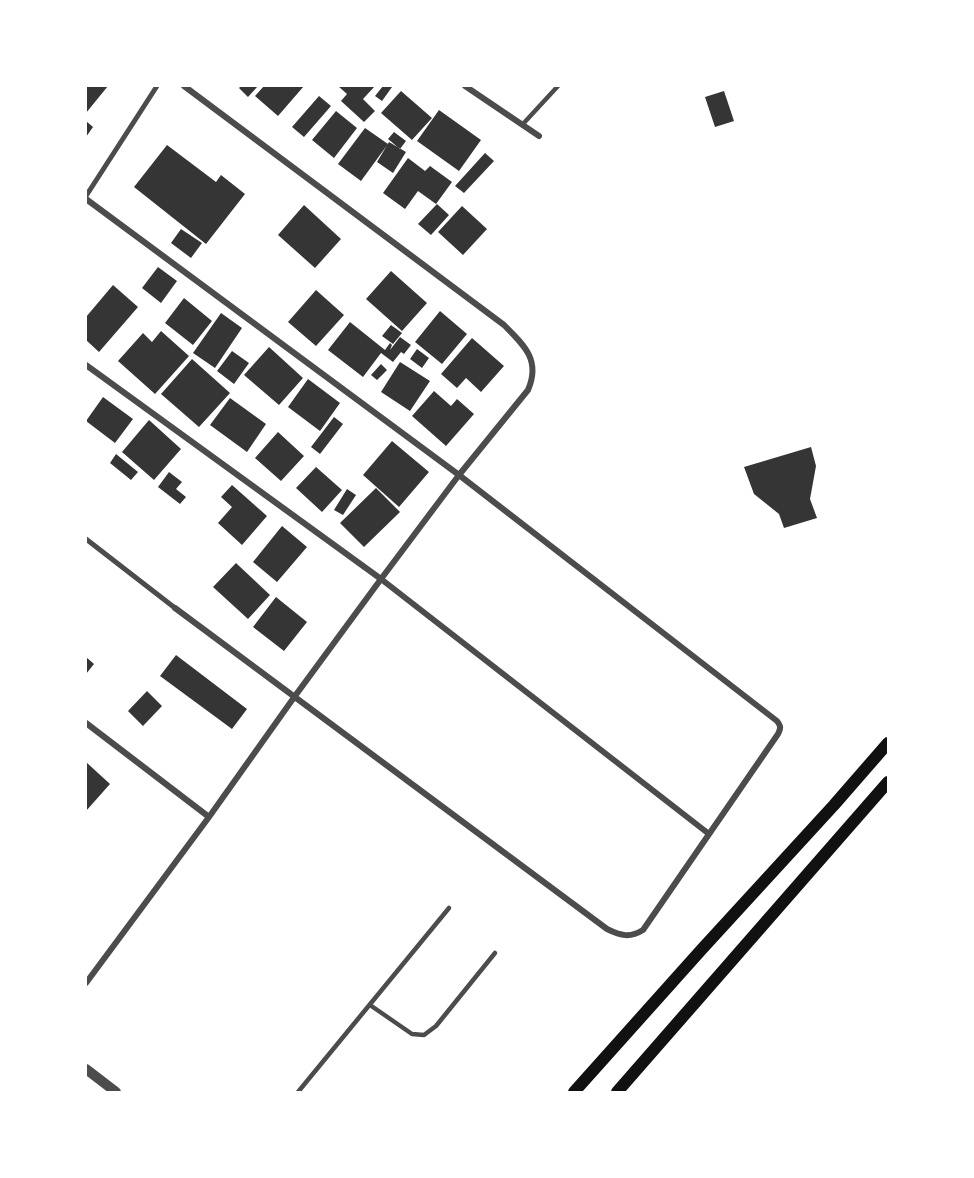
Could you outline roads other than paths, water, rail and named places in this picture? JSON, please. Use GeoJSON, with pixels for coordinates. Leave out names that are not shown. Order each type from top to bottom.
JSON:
{"type":"FeatureCollection","features":[{"type":"Feature","properties":{"kind":"main road"},"geometry":{"type":"LineString","coordinates":[[574,1092],[834,805],[888,742]]}},
{"type":"Feature","properties":{"kind":"main road"},"geometry":{"type":"LineString","coordinates":[[617,1092],[888,782]]}},
{"type":"Feature","properties":{"kind":"street"},"geometry":{"type":"LineString","coordinates":[[86,539],[175,608],[607,929],[616,933],[631,936],[643,930],[780,729],[777,721],[459,475],[86,197],[157,86]]}},
{"type":"Feature","properties":{"kind":"street"},"geometry":{"type":"LineString","coordinates":[[86,983],[210,817],[381,579],[459,475],[528,390],[533,373],[532,360],[527,350],[504,325],[184,86]]}},
{"type":"Feature","properties":{"kind":"street"},"geometry":{"type":"LineString","coordinates":[[465,86],[538,136]]}},
{"type":"Feature","properties":{"kind":"street"},"geometry":{"type":"LineString","coordinates":[[86,364],[381,579],[709,834]]}},
{"type":"Feature","properties":{"kind":"street"},"geometry":{"type":"LineString","coordinates":[[86,723],[210,817]]}},
{"type":"Feature","properties":{"kind":"street"},"geometry":{"type":"LineString","coordinates":[[86,1070],[116,1092]]}},
{"type":"Feature","properties":{"kind":"lane"},"geometry":{"type":"LineString","coordinates":[[522,125],[558,86]]}},
{"type":"Feature","properties":{"kind":"lane"},"geometry":{"type":"LineString","coordinates":[[298,1092],[449,908]]}},
{"type":"Feature","properties":{"kind":"lane"},"geometry":{"type":"LineString","coordinates":[[370,1005],[412,1034],[424,1035],[436,1026],[495,953]]}}]}
